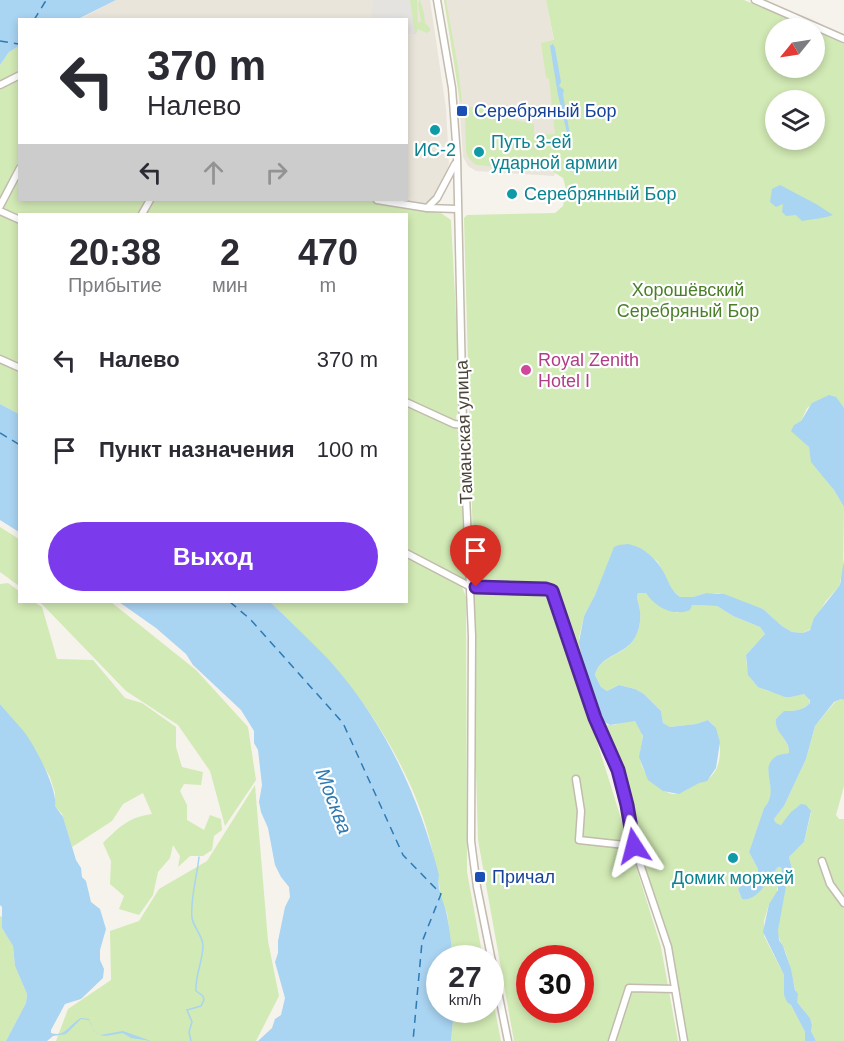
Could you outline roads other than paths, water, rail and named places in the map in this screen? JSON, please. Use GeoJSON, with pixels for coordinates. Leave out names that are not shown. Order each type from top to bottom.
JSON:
{"type":"FeatureCollection","features":[{"type":"Feature","properties":{"kind":"street","name":"Таманская улица"},"geometry":{"type":"LineString","coordinates":[[437,0],[452,88],[457,156],[454,176],[454,209],[471,586],[473,863],[508,1041]]}},
{"type":"Feature","properties":{"kind":"street"},"geometry":{"type":"LineString","coordinates":[[755,0],[844,39]]}},
{"type":"Feature","properties":{"kind":"street"},"geometry":{"type":"LineString","coordinates":[[0,86],[18,76]]}},
{"type":"Feature","properties":{"kind":"street"},"geometry":{"type":"LineString","coordinates":[[18,172],[0,208],[18,219]]}},
{"type":"Feature","properties":{"kind":"street"},"geometry":{"type":"LineString","coordinates":[[427,208],[454,176]]}},
{"type":"Feature","properties":{"kind":"street"},"geometry":{"type":"LineString","coordinates":[[440,194],[440,202],[454,209]]}},
{"type":"Feature","properties":{"kind":"street"},"geometry":{"type":"LineString","coordinates":[[383,201],[427,208],[454,209]]}},
{"type":"Feature","properties":{"kind":"street"},"geometry":{"type":"LineString","coordinates":[[0,359],[18,367]]}},
{"type":"Feature","properties":{"kind":"street"},"geometry":{"type":"LineString","coordinates":[[408,403],[454,424],[463,425]]}},
{"type":"Feature","properties":{"kind":"street"},"geometry":{"type":"LineString","coordinates":[[408,554],[471,586],[552,591],[595,718],[618,770],[634,846],[668,947],[684,1041]]}},
{"type":"Feature","properties":{"kind":"street"},"geometry":{"type":"LineString","coordinates":[[576,779],[581,812],[579,840],[634,846]]}},
{"type":"Feature","properties":{"kind":"street"},"geometry":{"type":"LineString","coordinates":[[822,861],[830,884],[844,903]]}},
{"type":"Feature","properties":{"kind":"street"},"geometry":{"type":"LineString","coordinates":[[612,1041],[629,988],[675,989]]}},
{"type":"Feature","properties":{"kind":"water"},"geometry":{"type":"Polygon","coordinates":[[[0,0],[116,0],[80,18],[18,18],[18,47],[9,52],[0,65],[0,0]]]}},
{"type":"Feature","properties":{"kind":"water"},"geometry":{"type":"Polygon","coordinates":[[[553,44],[561,82],[559,86],[564,90],[572,146],[558,95],[550,46],[553,44]]]}},
{"type":"Feature","properties":{"kind":"water"},"geometry":{"type":"Polygon","coordinates":[[[780,185],[833,215],[802,221],[796,215],[786,216],[782,212],[783,204],[776,207],[770,202],[772,189],[780,185]]]}},
{"type":"Feature","properties":{"kind":"water"},"geometry":{"type":"Polygon","coordinates":[[[829,395],[836,397],[844,408],[844,507],[834,490],[811,462],[809,447],[791,431],[794,425],[801,421],[812,403],[829,395]]]}},
{"type":"Feature","properties":{"kind":"water"},"geometry":{"type":"Polygon","coordinates":[[[0,404],[18,413],[18,531],[0,520],[0,404]]]}},
{"type":"Feature","properties":{"kind":"water"},"geometry":{"type":"Polygon","coordinates":[[[628,544],[645,551],[654,558],[672,589],[680,597],[693,597],[706,593],[724,594],[763,609],[792,632],[803,633],[810,630],[814,618],[840,585],[844,560],[844,700],[834,702],[815,726],[806,759],[784,806],[774,819],[781,825],[801,804],[806,805],[811,811],[804,842],[789,857],[792,869],[788,876],[778,930],[779,940],[798,994],[797,1002],[810,1018],[811,1031],[816,1041],[805,1041],[805,1032],[784,995],[784,975],[763,932],[769,904],[778,890],[777,882],[782,873],[781,867],[778,867],[754,897],[742,899],[738,889],[744,882],[757,877],[758,869],[749,852],[764,808],[769,801],[768,768],[770,762],[777,756],[789,753],[787,743],[777,729],[776,719],[784,711],[804,708],[810,700],[804,694],[785,697],[758,687],[748,675],[746,655],[765,634],[760,627],[733,616],[717,606],[692,605],[690,610],[677,612],[654,603],[646,593],[638,593],[639,629],[628,646],[606,660],[597,669],[595,675],[601,687],[607,691],[619,685],[644,694],[661,711],[663,723],[670,727],[708,720],[716,728],[720,742],[716,768],[707,781],[679,794],[663,791],[648,780],[639,757],[643,736],[635,721],[610,725],[604,722],[596,709],[587,684],[579,642],[584,616],[614,547],[628,544]]]}},
{"type":"Feature","properties":{"kind":"water","name":"Москва"},"geometry":{"type":"Polygon","coordinates":[[[120,603],[271,603],[329,660],[367,708],[410,788],[439,875],[438,880],[451,945],[426,945],[426,1023],[453,1023],[451,1041],[258,1041],[272,1028],[275,1019],[281,1015],[285,998],[275,962],[285,907],[290,897],[289,887],[275,865],[268,828],[261,812],[259,802],[262,785],[254,731],[241,710],[193,665],[186,654],[156,628],[120,603]]]}},
{"type":"Feature","properties":{"kind":"water"},"geometry":{"type":"Polygon","coordinates":[[[0,704],[25,733],[45,769],[53,790],[55,806],[63,817],[82,877],[86,881],[91,902],[100,909],[106,929],[100,950],[100,960],[104,969],[103,978],[81,999],[65,1004],[51,1033],[64,1032],[81,1018],[89,1019],[93,1028],[89,1020],[81,1019],[66,1034],[53,1036],[47,1041],[6,1041],[26,1003],[27,994],[15,966],[13,946],[2,928],[0,704]]]}},
{"type":"Feature","properties":{"kind":"water"},"geometry":{"type":"Polygon","coordinates":[[[123,1031],[151,1041],[131,1038],[123,1033],[100,1035],[123,1031]]]}},
{"type":"Feature","properties":{"kind":"waterway"},"geometry":{"type":"LineString","coordinates":[[191,1041],[189,1032],[192,1022],[187,1010],[201,1006],[204,1000],[203,996],[196,991],[203,945],[192,918],[199,857]]}},
{"type":"Feature","properties":{"kind":"place","name":"Серебряный Бор"},"geometry":{"type":"Point","coordinates":[462,111]}},
{"type":"Feature","properties":{"kind":"place","name":"ИС-2"},"geometry":{"type":"Point","coordinates":[435,130]}},
{"type":"Feature","properties":{"kind":"place","name":"Путь 3-ей ударной армии"},"geometry":{"type":"Point","coordinates":[479,152]}},
{"type":"Feature","properties":{"kind":"place","name":"Серебрянный Бор"},"geometry":{"type":"Point","coordinates":[512,194]}},
{"type":"Feature","properties":{"kind":"place","name":"Royal Zenith Hotel I"},"geometry":{"type":"Point","coordinates":[526,370]}},
{"type":"Feature","properties":{"kind":"place","name":"Домик моржей"},"geometry":{"type":"Point","coordinates":[733,858]}},
{"type":"Feature","properties":{"kind":"place","name":"Причал"},"geometry":{"type":"Point","coordinates":[480,877]}},
{"type":"Feature","properties":{"kind":"park label","name":"Хорошёвский Серебряный Бор"},"geometry":{"type":"Point","coordinates":[688,300]}}]}
